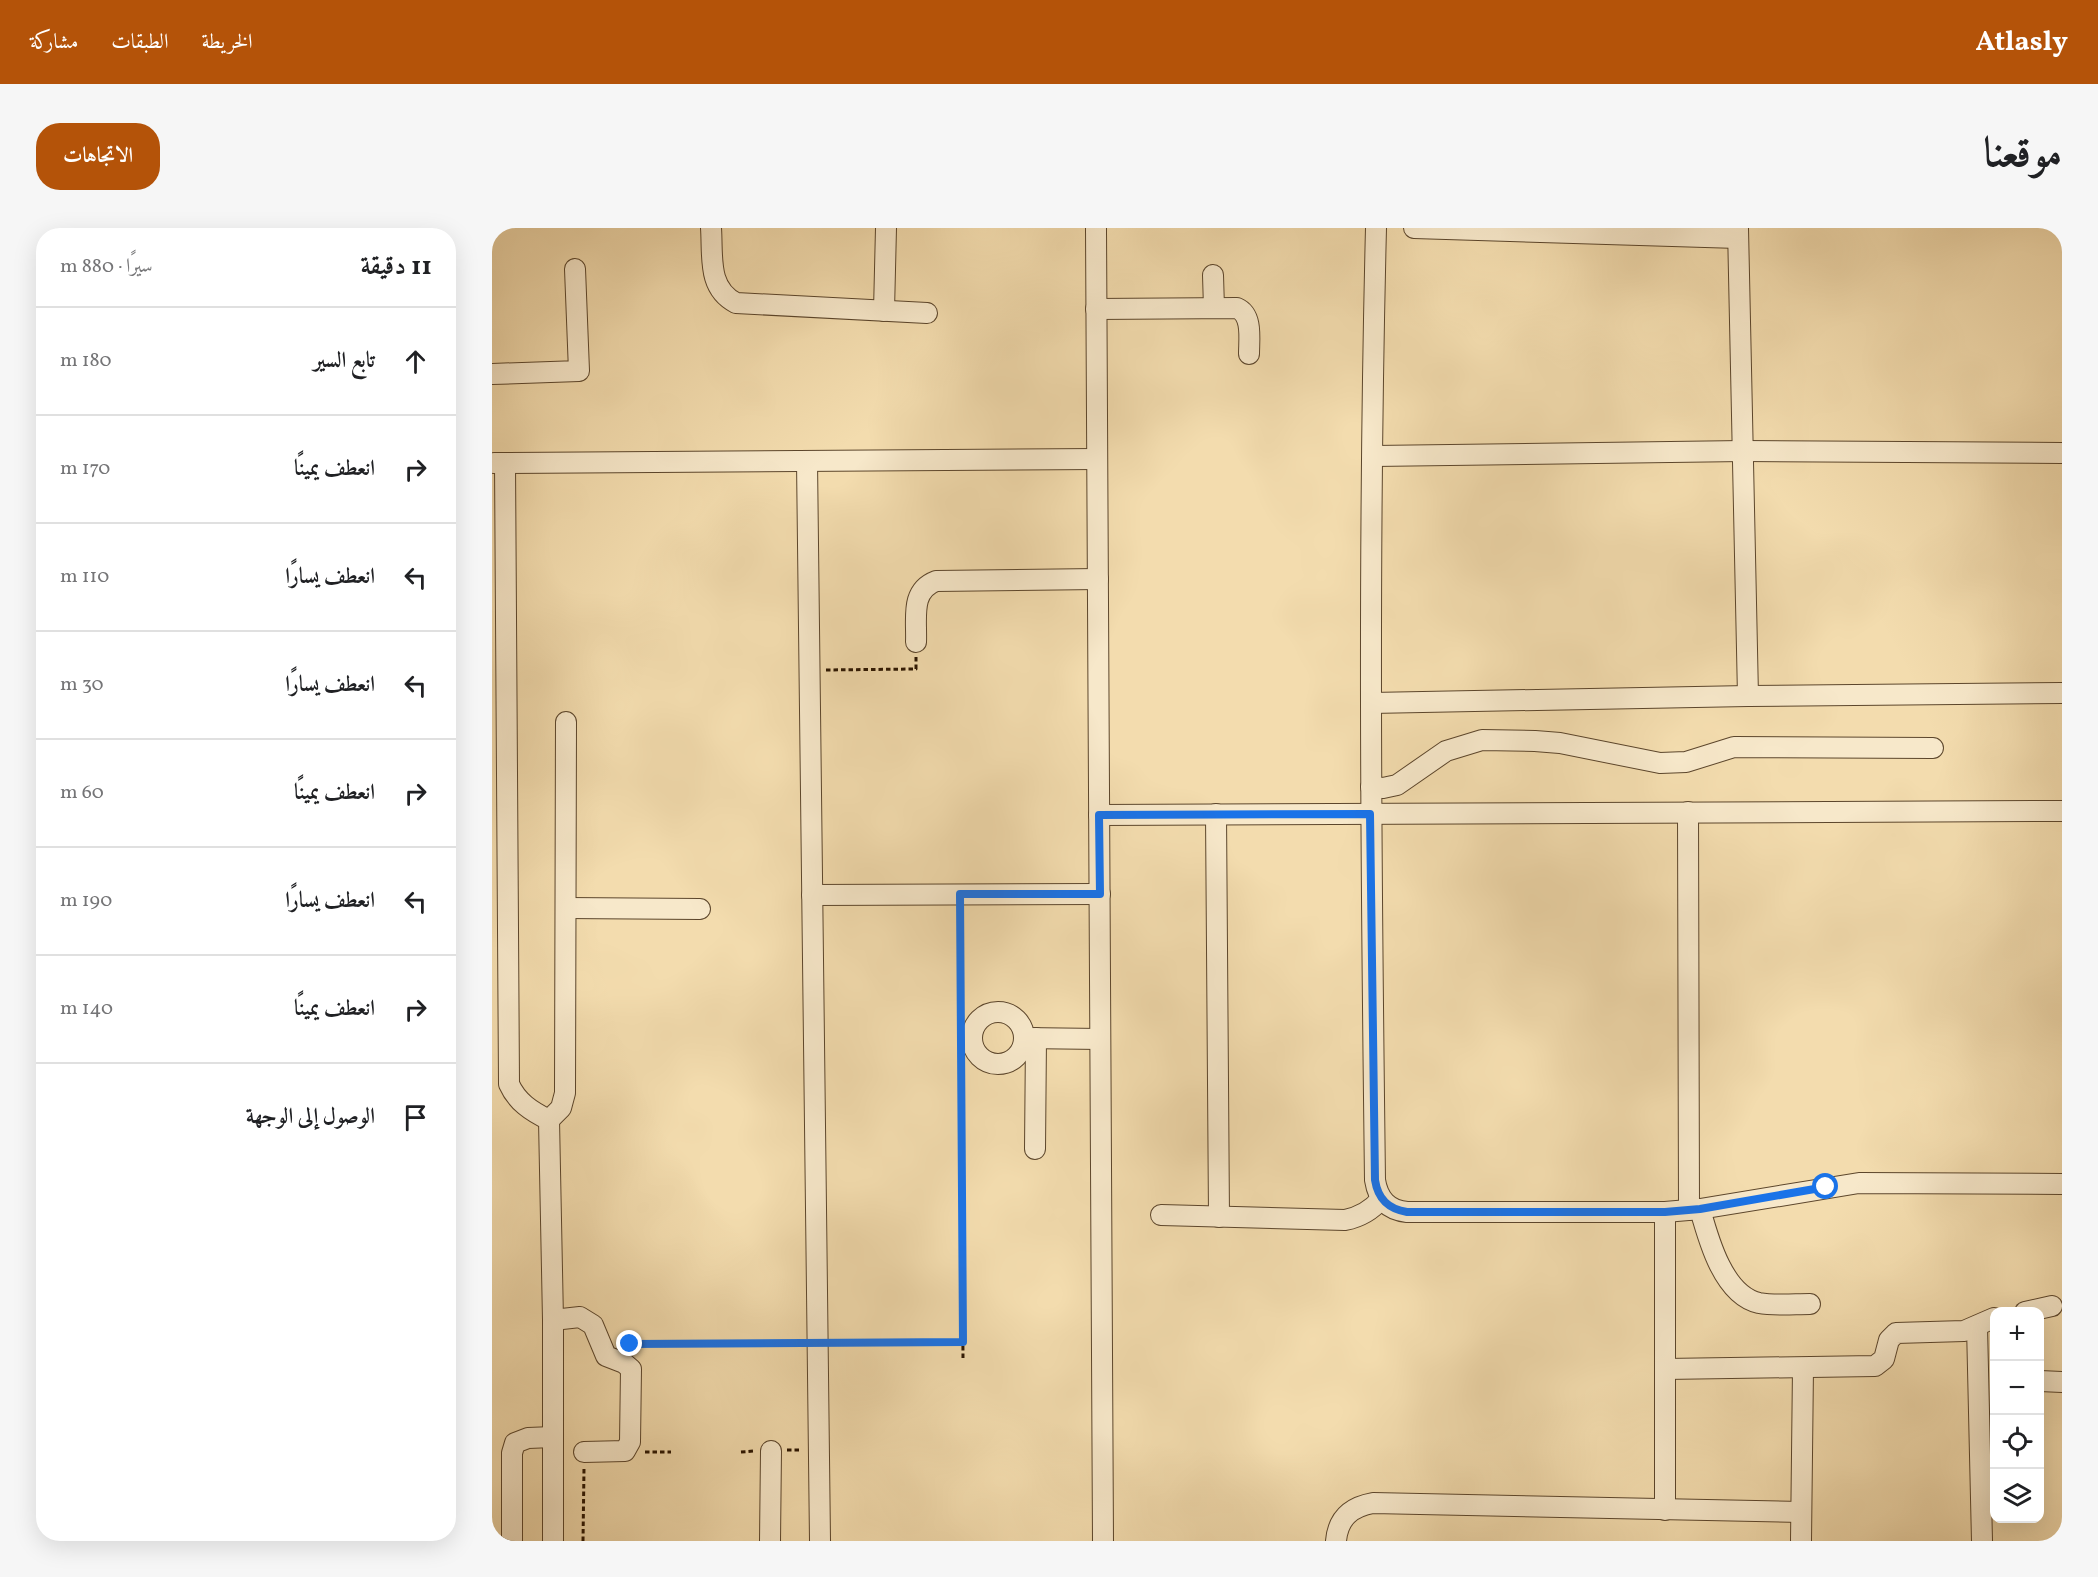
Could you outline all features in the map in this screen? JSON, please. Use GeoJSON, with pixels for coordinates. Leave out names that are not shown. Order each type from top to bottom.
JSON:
{"type":"FeatureCollection","features":[{"type":"Feature","properties":{"kind":"lane"},"geometry":{"type":"LineString","coordinates":[[711,228],[715,282],[720,291],[736,303],[927,313]]}},
{"type":"Feature","properties":{"kind":"lane"},"geometry":{"type":"LineString","coordinates":[[884,311],[886,228]]}},
{"type":"Feature","properties":{"kind":"lane"},"geometry":{"type":"LineString","coordinates":[[1096,228],[1103,1541]]}},
{"type":"Feature","properties":{"kind":"lane"},"geometry":{"type":"LineString","coordinates":[[1376,228],[1372,371],[1374,456],[1370,814],[1375,1180],[1381,1199],[1397,1211],[1407,1212],[1665,1212],[1867,1182],[2062,1185]]}},
{"type":"Feature","properties":{"kind":"lane"},"geometry":{"type":"LineString","coordinates":[[1414,228],[1738,233],[1748,696]]}},
{"type":"Feature","properties":{"kind":"lane"},"geometry":{"type":"LineString","coordinates":[[492,374],[579,371],[575,269]]}},
{"type":"Feature","properties":{"kind":"lane"},"geometry":{"type":"LineString","coordinates":[[1213,275],[1214,308]]}},
{"type":"Feature","properties":{"kind":"lane"},"geometry":{"type":"LineString","coordinates":[[1096,309],[1237,308],[1245,312],[1248,319],[1249,354]]}},
{"type":"Feature","properties":{"kind":"lane"},"geometry":{"type":"LineString","coordinates":[[1374,456],[1743,451],[2062,453]]}},
{"type":"Feature","properties":{"kind":"lane"},"geometry":{"type":"LineString","coordinates":[[549,1120],[532,1112],[514,1097],[509,1084],[499,463],[1097,459]]}},
{"type":"Feature","properties":{"kind":"lane"},"geometry":{"type":"LineString","coordinates":[[807,462],[820,1541]]}},
{"type":"Feature","properties":{"kind":"lane"},"geometry":{"type":"LineString","coordinates":[[916,642],[919,594],[925,585],[936,581],[1098,579]]}},
{"type":"Feature","properties":{"kind":"lane"},"geometry":{"type":"LineString","coordinates":[[1371,703],[2062,693]]}},
{"type":"Feature","properties":{"kind":"lane"},"geometry":{"type":"LineString","coordinates":[[553,1541],[553,1320],[549,1120],[561,1108],[565,1094],[566,722]]}},
{"type":"Feature","properties":{"kind":"lane"},"geometry":{"type":"LineString","coordinates":[[1371,787],[1383,788],[1397,785],[1446,751],[1469,742],[1494,739],[1560,743],[1660,763],[1699,758],[1734,747],[1933,748]]}},
{"type":"Feature","properties":{"kind":"lane"},"geometry":{"type":"LineString","coordinates":[[1099,815],[2062,811]]}},
{"type":"Feature","properties":{"kind":"lane"},"geometry":{"type":"LineString","coordinates":[[1688,812],[1694,1209],[1713,1253],[1742,1295],[1758,1303],[1810,1304]]}},
{"type":"Feature","properties":{"kind":"lane"},"geometry":{"type":"LineString","coordinates":[[1216,814],[1219,1217]]}},
{"type":"Feature","properties":{"kind":"lane"},"geometry":{"type":"LineString","coordinates":[[812,895],[1100,894]]}},
{"type":"Feature","properties":{"kind":"lane"},"geometry":{"type":"LineString","coordinates":[[566,908],[700,909]]}},
{"type":"Feature","properties":{"kind":"lane"},"geometry":{"type":"LineString","coordinates":[[1030,1038],[1014,1059],[1003,1064],[991,1063],[980,1058],[966,1037],[982,1016],[992,1012],[1004,1012],[1015,1017],[1030,1038],[1035,1149]]}},
{"type":"Feature","properties":{"kind":"lane"},"geometry":{"type":"LineString","coordinates":[[1030,1038],[1100,1039]]}},
{"type":"Feature","properties":{"kind":"lane"},"geometry":{"type":"LineString","coordinates":[[1161,1215],[1345,1220],[1361,1216],[1376,1206],[1381,1199]]}},
{"type":"Feature","properties":{"kind":"lane"},"geometry":{"type":"LineString","coordinates":[[1665,1212],[1665,1510]]}},
{"type":"Feature","properties":{"kind":"lane"},"geometry":{"type":"LineString","coordinates":[[2044,1307],[2052,1306]]}},
{"type":"Feature","properties":{"kind":"lane"},"geometry":{"type":"LineString","coordinates":[[553,1320],[580,1317],[593,1325],[606,1356],[624,1363],[631,1369],[630,1442],[625,1451],[584,1452]]}},
{"type":"Feature","properties":{"kind":"lane"},"geometry":{"type":"LineString","coordinates":[[1665,1369],[1875,1366],[1884,1359],[1889,1340],[1896,1333],[1964,1331],[1986,1322],[1982,1541]]}},
{"type":"Feature","properties":{"kind":"lane"},"geometry":{"type":"LineString","coordinates":[[1801,1541],[1803,1368]]}},
{"type":"Feature","properties":{"kind":"lane"},"geometry":{"type":"LineString","coordinates":[[2044,1381],[2062,1382]]}},
{"type":"Feature","properties":{"kind":"lane"},"geometry":{"type":"LineString","coordinates":[[512,1541],[514,1443],[528,1438],[553,1437]]}},
{"type":"Feature","properties":{"kind":"lane"},"geometry":{"type":"LineString","coordinates":[[770,1541],[771,1451]]}},
{"type":"Feature","properties":{"kind":"lane"},"geometry":{"type":"LineString","coordinates":[[1336,1541],[1336,1531],[1350,1511],[1361,1505],[1373,1503],[1801,1512]]}},
{"type":"Feature","properties":{"kind":"path"},"geometry":{"type":"LineString","coordinates":[[809,670],[916,669],[916,642]]}},
{"type":"Feature","properties":{"kind":"path"},"geometry":{"type":"LineString","coordinates":[[960,894],[966,1037],[963,1358]]}},
{"type":"Feature","properties":{"kind":"path"},"geometry":{"type":"LineString","coordinates":[[631,1369],[630,1344],[963,1342]]}},
{"type":"Feature","properties":{"kind":"path"},"geometry":{"type":"LineString","coordinates":[[625,1451],[671,1452]]}},
{"type":"Feature","properties":{"kind":"path"},"geometry":{"type":"LineString","coordinates":[[583,1541],[584,1452]]}},
{"type":"Feature","properties":{"kind":"route"},"geometry":{"type":"LineString","coordinates":[[630,1344],[963,1342],[960,894],[1100,894],[1099,815],[1370,814],[1375,1180],[1381,1199],[1397,1211],[1665,1212],[1700,1209],[1826,1187]]}}]}
